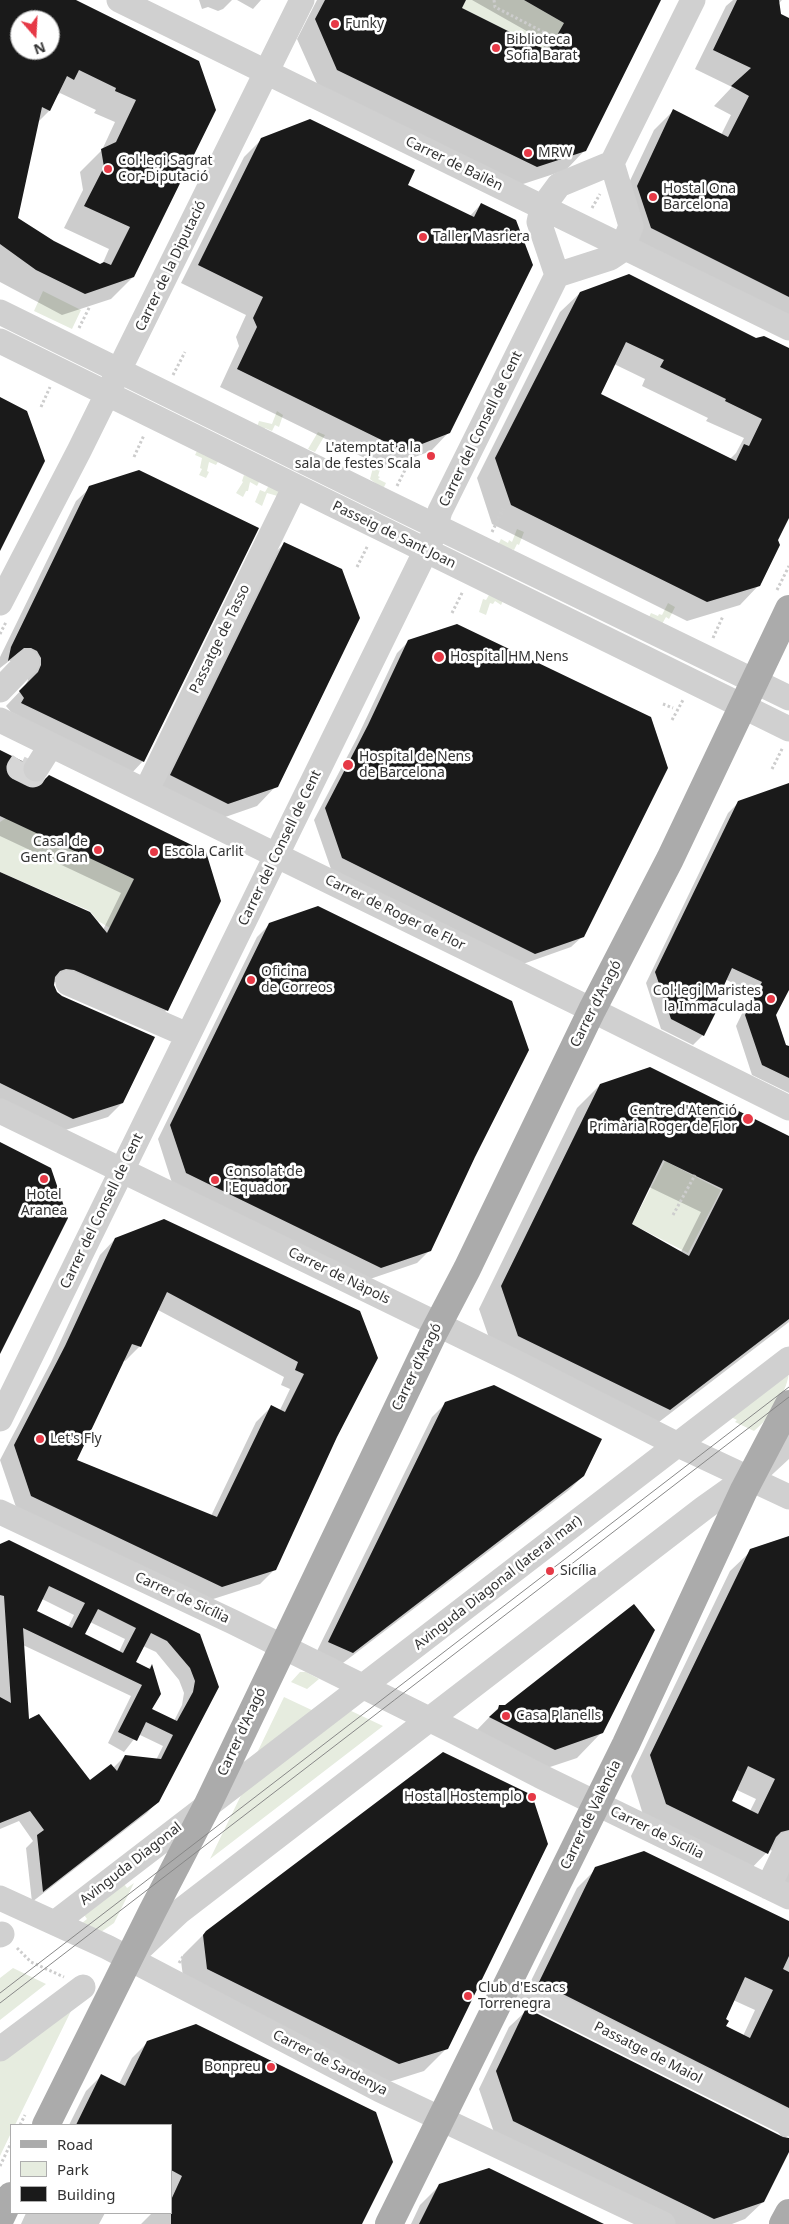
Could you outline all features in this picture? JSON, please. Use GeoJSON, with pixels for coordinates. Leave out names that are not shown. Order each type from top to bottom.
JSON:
{"type":"FeatureCollection","features":[{"type":"Feature","properties":{"kind":"main road","name":"Carrer d'Aragó"},"geometry":{"type":"LineString","coordinates":[[46,2124],[207,1806],[438,1324],[467,1269],[592,1010],[670,859],[789,609]]}},
{"type":"Feature","properties":{"kind":"main road","name":"Carrer de València"},"geometry":{"type":"LineString","coordinates":[[389,2224],[597,1803],[750,1478],[789,1404]]}},
{"type":"Feature","properties":{"kind":"main road"},"geometry":{"type":"LineString","coordinates":[[0,2219],[10,2198]]}},
{"type":"Feature","properties":{"kind":"main road"},"geometry":{"type":"LineString","coordinates":[[783,2224],[789,2213]]}},
{"type":"Feature","properties":{"kind":"street","name":"Carrer de Bailèn"},"geometry":{"type":"LineString","coordinates":[[119,0],[789,328]]}},
{"type":"Feature","properties":{"kind":"street","name":"Carrer de la Diputació"},"geometry":{"type":"LineString","coordinates":[[107,394],[302,0]]}},
{"type":"Feature","properties":{"kind":"street"},"geometry":{"type":"LineString","coordinates":[[612,163],[631,226],[623,246],[619,252],[610,258],[558,275],[539,222],[542,208],[559,185],[612,163],[693,0]]}},
{"type":"Feature","properties":{"kind":"street","name":"Carrer del Consell de Cent"},"geometry":{"type":"LineString","coordinates":[[0,1419],[426,552],[437,526],[440,510],[558,275]]}},
{"type":"Feature","properties":{"kind":"street","name":"Passeig de Sant Joan"},"geometry":{"type":"LineString","coordinates":[[0,312],[789,698]]}},
{"type":"Feature","properties":{"kind":"street","name":"Passeig de Sant Joan"},"geometry":{"type":"LineString","coordinates":[[0,341],[426,552],[652,661],[742,707],[786,737]]}},
{"type":"Feature","properties":{"kind":"street"},"geometry":{"type":"LineString","coordinates":[[0,603],[107,394]]}},
{"type":"Feature","properties":{"kind":"street","name":"Passatge de Tasso"},"geometry":{"type":"LineString","coordinates":[[146,792],[295,486]]}},
{"type":"Feature","properties":{"kind":"street"},"geometry":{"type":"LineString","coordinates":[[0,666],[27,662],[0,690]]}},
{"type":"Feature","properties":{"kind":"street","name":"Carrer de Roger de Flor"},"geometry":{"type":"LineString","coordinates":[[0,720],[789,1108]]}},
{"type":"Feature","properties":{"kind":"street"},"geometry":{"type":"LineString","coordinates":[[30,765],[44,741]]}},
{"type":"Feature","properties":{"kind":"street"},"geometry":{"type":"LineString","coordinates":[[68,983],[176,1030]]}},
{"type":"Feature","properties":{"kind":"street","name":"Carrer de Nàpols"},"geometry":{"type":"LineString","coordinates":[[0,1111],[750,1478]]}},
{"type":"Feature","properties":{"kind":"street","name":"Avinguda Diagonal (lateral mar)"},"geometry":{"type":"LineString","coordinates":[[207,1806],[789,1360]]}},
{"type":"Feature","properties":{"kind":"street"},"geometry":{"type":"LineString","coordinates":[[129,1958],[179,1912],[438,1723],[704,1508],[750,1478],[789,1442]]}},
{"type":"Feature","properties":{"kind":"street"},"geometry":{"type":"LineString","coordinates":[[750,1478],[789,1497]]}},
{"type":"Feature","properties":{"kind":"street","name":"Carrer de Sicília"},"geometry":{"type":"LineString","coordinates":[[0,1512],[283,1646],[779,1892]]}},
{"type":"Feature","properties":{"kind":"street","name":"Avinguda Diagonal"},"geometry":{"type":"LineString","coordinates":[[56,1922],[207,1806]]}},
{"type":"Feature","properties":{"kind":"street"},"geometry":{"type":"LineString","coordinates":[[779,1892],[789,1844]]}},
{"type":"Feature","properties":{"kind":"street","name":"Carrer de Sardenya"},"geometry":{"type":"LineString","coordinates":[[0,1898],[56,1922],[129,1958],[440,2119],[663,2224]]}},
{"type":"Feature","properties":{"kind":"street","name":"Passatge de Maiol"},"geometry":{"type":"LineString","coordinates":[[507,1986],[523,1993],[528,1993],[789,2124]]}},
{"type":"Feature","properties":{"kind":"street"},"geometry":{"type":"LineString","coordinates":[[0,2049],[83,1987]]}},
{"type":"Feature","properties":{"kind":"path"},"geometry":{"type":"LineString","coordinates":[[494,0],[496,7],[551,36]]}},
{"type":"Feature","properties":{"kind":"path"},"geometry":{"type":"LineString","coordinates":[[78,330],[90,306]]}},
{"type":"Feature","properties":{"kind":"path"},"geometry":{"type":"LineString","coordinates":[[172,377],[185,352]]}},
{"type":"Feature","properties":{"kind":"path"},"geometry":{"type":"LineString","coordinates":[[41,407],[51,386]]}},
{"type":"Feature","properties":{"kind":"path"},"geometry":{"type":"LineString","coordinates":[[134,457],[145,432]]}},
{"type":"Feature","properties":{"kind":"path"},"geometry":{"type":"LineString","coordinates":[[392,494],[409,462]]}},
{"type":"Feature","properties":{"kind":"path"},"geometry":{"type":"LineString","coordinates":[[488,540],[503,509]]}},
{"type":"Feature","properties":{"kind":"path","name":"Passeig de Sant Joan"},"geometry":{"type":"LineString","coordinates":[[357,567],[369,542]]}},
{"type":"Feature","properties":{"kind":"path"},"geometry":{"type":"LineString","coordinates":[[452,613],[464,589]]}},
{"type":"Feature","properties":{"kind":"path"},"geometry":{"type":"LineString","coordinates":[[712,642],[723,616]]}},
{"type":"Feature","properties":{"kind":"path"},"geometry":{"type":"LineString","coordinates":[[672,720],[684,696]]}},
{"type":"Feature","properties":{"kind":"path"},"geometry":{"type":"LineString","coordinates":[[663,704],[673,708]]}},
{"type":"Feature","properties":{"kind":"path"},"geometry":{"type":"LineString","coordinates":[[772,769],[786,737]]}},
{"type":"Feature","properties":{"kind":"path"},"geometry":{"type":"LineString","coordinates":[[673,1215],[694,1175]]}},
{"type":"Feature","properties":{"kind":"path"},"geometry":{"type":"LineString","coordinates":[[1,1935],[31,1962],[83,1987]]}},
{"type":"Feature","properties":{"kind":"path"},"geometry":{"type":"LineString","coordinates":[[0,2166],[10,2145]]}},
{"type":"Feature","properties":{"kind":"green space"},"geometry":{"type":"Polygon","coordinates":[[[466,0],[524,0],[564,23],[548,51],[462,8],[466,0]]]}},
{"type":"Feature","properties":{"kind":"green space"},"geometry":{"type":"Polygon","coordinates":[[[43,291],[81,310],[72,329],[34,311],[43,291]]]}},
{"type":"Feature","properties":{"kind":"green space"},"geometry":{"type":"Polygon","coordinates":[[[277,411],[283,415],[279,427],[275,425],[272,431],[257,427],[259,421],[272,424],[277,411]]]}},
{"type":"Feature","properties":{"kind":"green space"},"geometry":{"type":"Polygon","coordinates":[[[318,432],[325,435],[315,452],[308,449],[318,432]]]}},
{"type":"Feature","properties":{"kind":"green space"},"geometry":{"type":"Polygon","coordinates":[[[198,449],[205,452],[204,455],[219,460],[216,465],[209,462],[207,471],[209,472],[206,478],[199,475],[202,469],[200,468],[202,458],[195,455],[198,449]]]}},
{"type":"Feature","properties":{"kind":"green space"},"geometry":{"type":"Polygon","coordinates":[[[375,460],[382,463],[378,479],[386,483],[383,489],[370,479],[375,460]]]}},
{"type":"Feature","properties":{"kind":"green space"},"geometry":{"type":"Polygon","coordinates":[[[244,475],[260,480],[257,486],[250,482],[248,491],[246,491],[243,497],[236,493],[243,482],[244,475]]]}},
{"type":"Feature","properties":{"kind":"green space"},"geometry":{"type":"Polygon","coordinates":[[[268,487],[276,488],[281,497],[267,493],[262,506],[255,502],[260,490],[265,492],[268,487]]]}},
{"type":"Feature","properties":{"kind":"green space"},"geometry":{"type":"Polygon","coordinates":[[[517,529],[524,532],[519,545],[517,544],[514,550],[498,545],[501,539],[508,543],[509,540],[512,542],[517,529]]]}},
{"type":"Feature","properties":{"kind":"green space"},"geometry":{"type":"Polygon","coordinates":[[[489,595],[504,599],[501,605],[495,601],[493,604],[490,603],[486,615],[479,612],[483,599],[486,600],[489,595]]]}},
{"type":"Feature","properties":{"kind":"green space"},"geometry":{"type":"Polygon","coordinates":[[[668,603],[675,607],[669,619],[666,617],[662,624],[648,619],[651,613],[658,616],[659,614],[662,615],[668,603]]]}},
{"type":"Feature","properties":{"kind":"green space"},"geometry":{"type":"Polygon","coordinates":[[[6,818],[134,879],[110,928],[98,921],[90,911],[0,872],[0,822],[6,818]]]}},
{"type":"Feature","properties":{"kind":"green space"},"geometry":{"type":"Polygon","coordinates":[[[665,1161],[721,1190],[688,1253],[632,1224],[665,1161]]]}},
{"type":"Feature","properties":{"kind":"green space"},"geometry":{"type":"Polygon","coordinates":[[[789,1370],[786,1386],[777,1404],[754,1431],[735,1422],[737,1420],[729,1416],[789,1370]]]}},
{"type":"Feature","properties":{"kind":"green space"},"geometry":{"type":"Polygon","coordinates":[[[300,1672],[306,1672],[319,1679],[307,1689],[291,1682],[300,1672]]]}},
{"type":"Feature","properties":{"kind":"green space"},"geometry":{"type":"Polygon","coordinates":[[[284,1697],[318,1713],[255,1757],[284,1697]]]}},
{"type":"Feature","properties":{"kind":"green space"},"geometry":{"type":"Polygon","coordinates":[[[347,1709],[383,1726],[210,1859],[246,1785],[347,1709]]]}},
{"type":"Feature","properties":{"kind":"green space"},"geometry":{"type":"Polygon","coordinates":[[[122,1881],[127,1888],[134,1883],[114,1923],[101,1932],[82,1923],[87,1919],[82,1912],[122,1881]]]}},
{"type":"Feature","properties":{"kind":"green space"},"geometry":{"type":"Polygon","coordinates":[[[13,1968],[46,1984],[0,2020],[0,1978],[13,1968]]]}},
{"type":"Feature","properties":{"kind":"green space"},"geometry":{"type":"Polygon","coordinates":[[[72,2009],[15,2124],[10,2124],[10,2135],[0,2156],[0,2060],[72,2009]]]}},
{"type":"Feature","properties":{"kind":"building","name":"Col·legi Sagrat Cor-Diputació"},"geometry":{"type":"Polygon","coordinates":[[[0,0],[76,0],[199,61],[216,110],[134,277],[85,294],[36,270],[0,244],[0,0]],[[79,70],[74,80],[67,76],[50,111],[42,107],[18,218],[54,241],[100,264],[104,262],[111,265],[130,227],[84,206],[104,167],[101,149],[116,142],[136,100],[115,91],[116,88],[79,70]]]}},
{"type":"Feature","properties":{"kind":"building"},"geometry":{"type":"Polygon","coordinates":[[[325,0],[466,0],[462,8],[548,51],[564,23],[524,0],[661,0],[586,151],[537,167],[337,70],[315,19],[325,0]]]}},
{"type":"Feature","properties":{"kind":"building"},"geometry":{"type":"Polygon","coordinates":[[[737,0],[779,0],[781,14],[789,18],[789,297],[651,228],[637,186],[673,109],[728,137],[749,96],[731,86],[751,68],[713,50],[737,0]]]}},
{"type":"Feature","properties":{"kind":"building"},"geometry":{"type":"Polygon","coordinates":[[[310,119],[415,170],[408,185],[474,217],[481,203],[516,220],[533,265],[450,433],[404,451],[237,369],[257,327],[253,318],[263,297],[198,265],[261,138],[310,119]]]}},
{"type":"Feature","properties":{"kind":"building"},"geometry":{"type":"Polygon","coordinates":[[[629,274],[756,338],[764,336],[789,348],[789,518],[778,540],[780,545],[760,586],[707,602],[511,505],[495,458],[580,292],[629,274]],[[626,342],[601,394],[736,461],[744,444],[749,446],[762,419],[660,367],[664,360],[626,342]]]}},
{"type":"Feature","properties":{"kind":"building"},"geometry":{"type":"Polygon","coordinates":[[[0,397],[27,411],[45,461],[0,551],[0,397]]]}},
{"type":"Feature","properties":{"kind":"building"},"geometry":{"type":"Polygon","coordinates":[[[139,470],[259,528],[144,762],[21,703],[24,698],[19,691],[38,672],[41,658],[37,651],[31,648],[24,648],[8,661],[11,647],[89,486],[139,470]]]}},
{"type":"Feature","properties":{"kind":"building"},"geometry":{"type":"Polygon","coordinates":[[[284,542],[342,569],[360,618],[278,787],[228,804],[170,775],[284,542]]]}},
{"type":"Feature","properties":{"kind":"building"},"geometry":{"type":"Polygon","coordinates":[[[457,624],[651,717],[668,768],[584,937],[535,954],[342,858],[325,808],[368,725],[408,640],[457,624]]]}},
{"type":"Feature","properties":{"kind":"building"},"geometry":{"type":"Polygon","coordinates":[[[0,750],[24,762],[23,775],[29,781],[42,782],[49,775],[206,852],[221,901],[168,1011],[74,970],[66,969],[60,971],[55,977],[54,985],[57,992],[62,996],[155,1037],[123,1103],[73,1119],[0,1083],[0,872],[90,912],[107,933],[134,879],[0,816],[0,750]]]}},
{"type":"Feature","properties":{"kind":"building"},"geometry":{"type":"Polygon","coordinates":[[[789,783],[789,990],[776,1015],[786,1045],[789,1046],[789,1078],[762,1065],[745,1015],[762,982],[732,968],[715,1005],[719,1006],[704,1036],[671,1019],[655,972],[738,801],[789,783]]]}},
{"type":"Feature","properties":{"kind":"building"},"geometry":{"type":"Polygon","coordinates":[[[318,906],[512,1001],[529,1050],[475,1157],[431,1251],[381,1268],[186,1173],[170,1125],[269,923],[318,906]]]}},
{"type":"Feature","properties":{"kind":"building"},"geometry":{"type":"Polygon","coordinates":[[[650,1067],[789,1136],[789,1319],[670,1410],[518,1336],[501,1286],[600,1084],[650,1067]],[[663,1160],[632,1224],[689,1256],[723,1189],[663,1160]]]}},
{"type":"Feature","properties":{"kind":"building"},"geometry":{"type":"Polygon","coordinates":[[[0,1142],[51,1168],[68,1218],[0,1354],[0,1142]]]}},
{"type":"Feature","properties":{"kind":"building"},"geometry":{"type":"Polygon","coordinates":[[[164,1219],[360,1311],[378,1358],[337,1437],[276,1570],[222,1587],[31,1496],[14,1445],[65,1346],[115,1238],[164,1219]],[[167,1292],[141,1347],[132,1344],[77,1460],[217,1517],[271,1405],[285,1412],[304,1374],[295,1370],[298,1362],[167,1292]]]}},
{"type":"Feature","properties":{"kind":"building"},"geometry":{"type":"Polygon","coordinates":[[[494,1385],[602,1439],[584,1476],[353,1653],[328,1642],[445,1402],[494,1385]]]}},
{"type":"Feature","properties":{"kind":"building"},"geometry":{"type":"Polygon","coordinates":[[[789,1536],[789,1830],[781,1832],[776,1837],[768,1854],[666,1804],[650,1755],[750,1549],[789,1536]],[[748,1766],[732,1801],[758,1814],[775,1779],[748,1766]]]}},
{"type":"Feature","properties":{"kind":"building"},"geometry":{"type":"Polygon","coordinates":[[[9,1540],[200,1634],[219,1687],[159,1802],[43,1892],[37,1835],[44,1830],[30,1811],[0,1823],[0,1697],[11,1703],[4,1596],[0,1595],[0,1544],[9,1540]],[[49,1586],[37,1611],[72,1628],[85,1603],[49,1586]],[[98,1609],[85,1634],[123,1653],[136,1628],[98,1609]],[[23,1628],[29,1719],[39,1714],[90,1780],[111,1764],[117,1771],[125,1755],[161,1759],[173,1735],[146,1722],[137,1741],[118,1732],[142,1685],[23,1628]],[[151,1633],[136,1662],[150,1669],[152,1664],[161,1694],[152,1709],[177,1721],[193,1692],[195,1681],[190,1668],[167,1641],[151,1633]]]}},
{"type":"Feature","properties":{"kind":"building"},"geometry":{"type":"Polygon","coordinates":[[[634,1604],[655,1630],[603,1733],[555,1750],[489,1717],[498,1709],[499,1705],[505,1705],[634,1604]]]}},
{"type":"Feature","properties":{"kind":"building"},"geometry":{"type":"Polygon","coordinates":[[[443,1752],[532,1795],[548,1844],[448,2049],[399,2064],[207,1969],[203,1935],[206,1931],[443,1752]]]}},
{"type":"Feature","properties":{"kind":"building"},"geometry":{"type":"Polygon","coordinates":[[[644,1851],[789,1921],[789,1956],[783,1969],[789,1972],[789,2108],[539,1982],[595,1867],[644,1851]],[[745,1977],[726,2019],[729,2021],[726,2026],[750,2038],[773,1990],[745,1977]]]}},
{"type":"Feature","properties":{"kind":"building"},"geometry":{"type":"Polygon","coordinates":[[[526,2008],[783,2137],[789,2138],[789,2152],[764,2202],[714,2219],[513,2121],[496,2071],[526,2008]]]}},
{"type":"Feature","properties":{"kind":"building"},"geometry":{"type":"Polygon","coordinates":[[[196,2024],[376,2112],[393,2162],[362,2224],[171,2224],[172,2198],[182,2176],[172,2171],[172,2124],[76,2124],[101,2074],[125,2086],[147,2041],[196,2024]]]}},
{"type":"Feature","properties":{"kind":"building"},"geometry":{"type":"Polygon","coordinates":[[[489,2168],[604,2224],[419,2224],[439,2184],[489,2168]]]}},
{"type":"Feature","properties":{"kind":"tunnel"},"geometry":{"type":"LineString","coordinates":[[23,762],[19,768],[33,775],[36,769]]}},
{"type":"Feature","properties":{"kind":"tram line"},"geometry":{"type":"LineString","coordinates":[[0,1993],[789,1387]]}},
{"type":"Feature","properties":{"kind":"tram line"},"geometry":{"type":"LineString","coordinates":[[0,2003],[789,1397]]}},
{"type":"Feature","properties":{"kind":"place","name":"Funky"},"geometry":{"type":"Point","coordinates":[335,24]}},
{"type":"Feature","properties":{"kind":"place","name":"Biblioteca Sofia Barat"},"geometry":{"type":"Point","coordinates":[496,48]}},
{"type":"Feature","properties":{"kind":"place","name":"MRW"},"geometry":{"type":"Point","coordinates":[528,153]}},
{"type":"Feature","properties":{"kind":"place","name":"Col·legi Sagrat Cor-Diputació"},"geometry":{"type":"Point","coordinates":[108,169]}},
{"type":"Feature","properties":{"kind":"place","name":"Hostal Ona Barcelona"},"geometry":{"type":"Point","coordinates":[653,197]}},
{"type":"Feature","properties":{"kind":"place","name":"Taller Masriera"},"geometry":{"type":"Point","coordinates":[423,237]}},
{"type":"Feature","properties":{"kind":"place","name":"L'atemptat a la sala de festes Scala"},"geometry":{"type":"Point","coordinates":[431,456]}},
{"type":"Feature","properties":{"kind":"place","name":"Hospital HM Nens"},"geometry":{"type":"Point","coordinates":[439,657]}},
{"type":"Feature","properties":{"kind":"place","name":"Hospital de Nens de Barcelona"},"geometry":{"type":"Point","coordinates":[348,765]}},
{"type":"Feature","properties":{"kind":"place","name":"Casal de Gent Gran"},"geometry":{"type":"Point","coordinates":[98,850]}},
{"type":"Feature","properties":{"kind":"place","name":"Escola Carlit"},"geometry":{"type":"Point","coordinates":[154,852]}},
{"type":"Feature","properties":{"kind":"place","name":"Oficina de Correos"},"geometry":{"type":"Point","coordinates":[251,980]}},
{"type":"Feature","properties":{"kind":"place","name":"Col·legi Maristes la Immaculada"},"geometry":{"type":"Point","coordinates":[771,999]}},
{"type":"Feature","properties":{"kind":"place","name":"Centre d'Atenció Primària Roger de Flor"},"geometry":{"type":"Point","coordinates":[748,1119]}},
{"type":"Feature","properties":{"kind":"place","name":"Hotel Aranea"},"geometry":{"type":"Point","coordinates":[44,1179]}},
{"type":"Feature","properties":{"kind":"place","name":"Consolat de l'Equador"},"geometry":{"type":"Point","coordinates":[215,1180]}},
{"type":"Feature","properties":{"kind":"place","name":"Let's Fly"},"geometry":{"type":"Point","coordinates":[40,1439]}},
{"type":"Feature","properties":{"kind":"place","name":"Sicília"},"geometry":{"type":"Point","coordinates":[550,1571]}},
{"type":"Feature","properties":{"kind":"place","name":"Casa Planells"},"geometry":{"type":"Point","coordinates":[506,1716]}},
{"type":"Feature","properties":{"kind":"place","name":"Hostal Hostemplo"},"geometry":{"type":"Point","coordinates":[532,1797]}},
{"type":"Feature","properties":{"kind":"place","name":"Club d'Escacs Torrenegra"},"geometry":{"type":"Point","coordinates":[468,1996]}},
{"type":"Feature","properties":{"kind":"place","name":"Bonpreu"},"geometry":{"type":"Point","coordinates":[271,2067]}}]}
